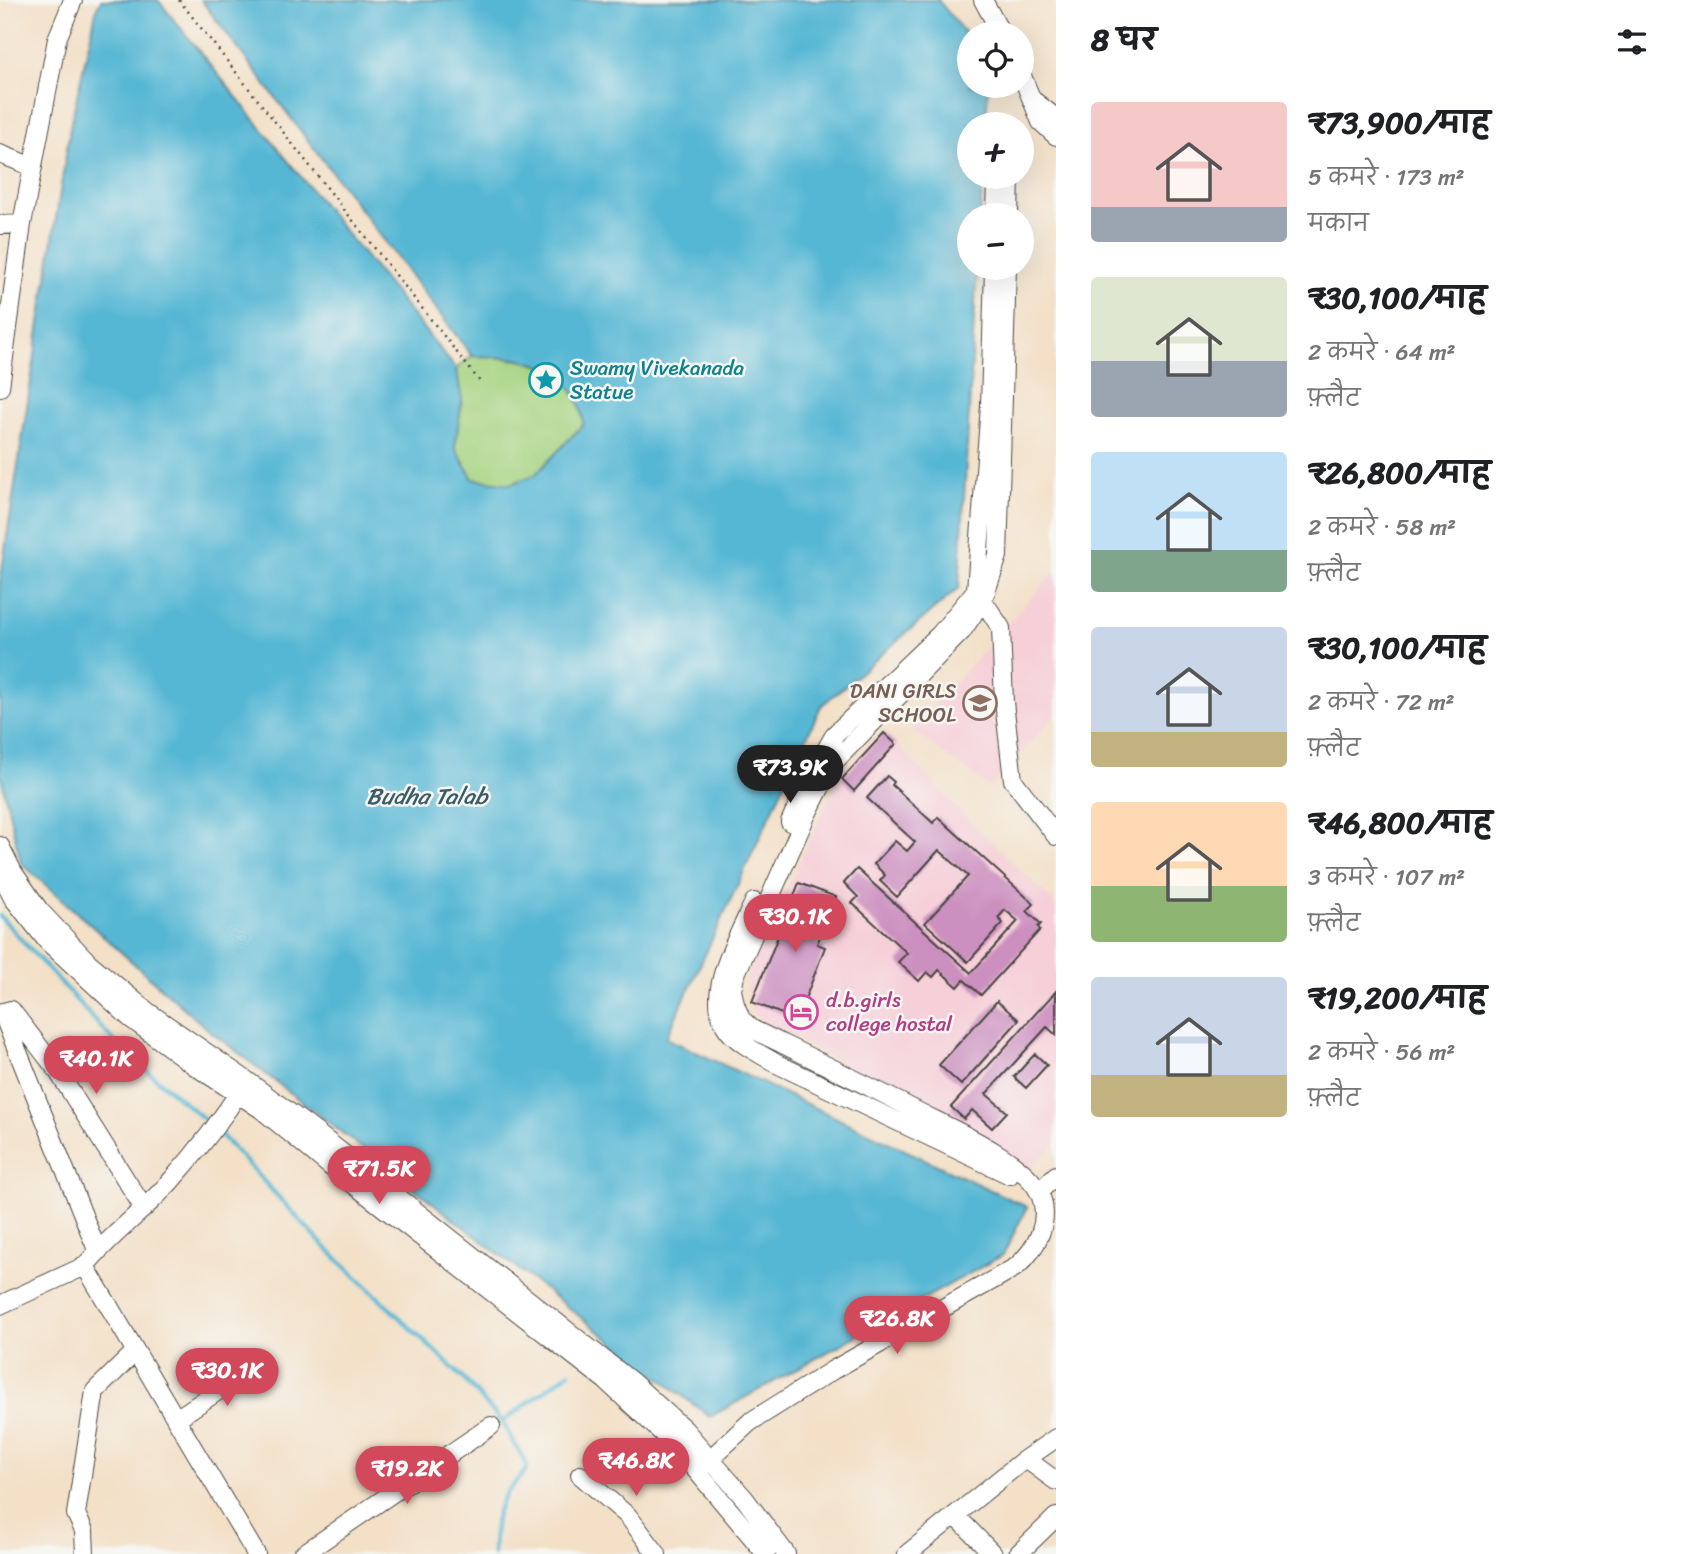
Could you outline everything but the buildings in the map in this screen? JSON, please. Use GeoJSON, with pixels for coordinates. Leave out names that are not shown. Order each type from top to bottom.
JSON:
{"type":"FeatureCollection","features":[{"type":"Feature","properties":{"kind":"street"},"geometry":{"type":"LineString","coordinates":[[0,387],[22,224],[57,39],[73,0]]}},
{"type":"Feature","properties":{"kind":"street"},"geometry":{"type":"LineString","coordinates":[[983,0],[994,21]]}},
{"type":"Feature","properties":{"kind":"street"},"geometry":{"type":"LineString","coordinates":[[1033,98],[1041,122],[1056,136]]}},
{"type":"Feature","properties":{"kind":"street"},"geometry":{"type":"LineString","coordinates":[[1034,101],[1056,118]]}},
{"type":"Feature","properties":{"kind":"street"},"geometry":{"type":"LineString","coordinates":[[2,157],[33,167]]}},
{"type":"Feature","properties":{"kind":"street"},"geometry":{"type":"LineString","coordinates":[[0,225],[22,224]]}},
{"type":"Feature","properties":{"kind":"street"},"geometry":{"type":"LineString","coordinates":[[994,280],[980,595],[1001,628],[1004,702],[1013,780],[1056,836]]}},
{"type":"Feature","properties":{"kind":"street"},"geometry":{"type":"LineString","coordinates":[[703,1466],[750,1422],[809,1385],[1016,1267],[1031,1255],[1041,1236],[1044,1214],[1039,1192],[1004,1158],[752,1029],[741,1019],[732,990],[735,976],[758,923],[833,763],[962,631],[998,556],[1007,280]]}},
{"type":"Feature","properties":{"kind":"street"},"geometry":{"type":"LineString","coordinates":[[980,595],[835,734],[810,778],[738,937],[720,980],[718,1003],[720,1015],[728,1030],[747,1046],[777,1064],[1006,1172],[1027,1187],[1044,1214]]}},
{"type":"Feature","properties":{"kind":"street"},"geometry":{"type":"LineString","coordinates":[[0,846],[13,872],[39,910],[89,963],[605,1380],[744,1499],[786,1554]]}},
{"type":"Feature","properties":{"kind":"street"},"geometry":{"type":"LineString","coordinates":[[0,873],[13,898],[47,941],[130,1018],[195,1066],[242,1086]]}},
{"type":"Feature","properties":{"kind":"street"},"geometry":{"type":"LineString","coordinates":[[97,1250],[1,1012],[12,1010],[57,1070],[144,1207]]}},
{"type":"Feature","properties":{"kind":"street"},"geometry":{"type":"LineString","coordinates":[[0,1305],[85,1266],[97,1250],[169,1184],[221,1121],[242,1086]]}},
{"type":"Feature","properties":{"kind":"street"},"geometry":{"type":"LineString","coordinates":[[1039,1192],[1056,1175]]}},
{"type":"Feature","properties":{"kind":"street"},"geometry":{"type":"LineString","coordinates":[[85,1266],[257,1554]]}},
{"type":"Feature","properties":{"kind":"street"},"geometry":{"type":"LineString","coordinates":[[85,1554],[84,1531],[76,1514],[95,1391],[135,1352]]}},
{"type":"Feature","properties":{"kind":"street"},"geometry":{"type":"LineString","coordinates":[[176,1419],[257,1365]]}},
{"type":"Feature","properties":{"kind":"street"},"geometry":{"type":"LineString","coordinates":[[303,1554],[491,1426]]}},
{"type":"Feature","properties":{"kind":"street"},"geometry":{"type":"LineString","coordinates":[[906,1554],[1056,1438]]}},
{"type":"Feature","properties":{"kind":"street"},"geometry":{"type":"LineString","coordinates":[[1026,1459],[1056,1481]]}},
{"type":"Feature","properties":{"kind":"street"},"geometry":{"type":"LineString","coordinates":[[703,1466],[766,1554]]}},
{"type":"Feature","properties":{"kind":"street"},"geometry":{"type":"LineString","coordinates":[[580,1475],[628,1516],[657,1554]]}},
{"type":"Feature","properties":{"kind":"street"},"geometry":{"type":"LineString","coordinates":[[955,1515],[993,1554]]}},
{"type":"Feature","properties":{"kind":"street"},"geometry":{"type":"LineString","coordinates":[[1018,1554],[1056,1517]]}},
{"type":"Feature","properties":{"kind":"path"},"geometry":{"type":"LineString","coordinates":[[179,0],[481,383]]}},
{"type":"Feature","properties":{"kind":"shaded area"},"geometry":{"type":"Polygon","coordinates":[[[1056,570],[1056,715],[990,788],[912,730],[1056,570]]]}},
{"type":"Feature","properties":{"kind":"shaded area"},"geometry":{"type":"Polygon","coordinates":[[[884,731],[975,826],[1056,904],[1056,1143],[1031,1168],[759,1019],[749,1006],[746,978],[839,776],[884,731]]]}},
{"type":"Feature","properties":{"kind":"green space"},"geometry":{"type":"Polygon","coordinates":[[[472,356],[519,360],[547,369],[571,388],[580,402],[584,424],[535,475],[510,484],[473,480],[455,447],[462,399],[456,369],[472,356]]]}},
{"type":"Feature","properties":{"kind":"water","name":"Budha Talab"},"geometry":{"type":"Polygon","coordinates":[[[101,0],[158,0],[456,369],[462,399],[455,447],[473,479],[510,484],[535,475],[584,424],[579,403],[570,387],[544,367],[510,358],[472,356],[201,0],[938,0],[957,23],[957,98],[987,98],[987,112],[957,112],[957,189],[982,189],[981,203],[957,203],[957,280],[976,280],[959,588],[821,706],[666,1038],[1027,1207],[1003,1255],[710,1417],[205,1027],[21,863],[0,773],[0,582],[70,128],[97,7],[101,0]]]}},
{"type":"Feature","properties":{"kind":"waterway"},"geometry":{"type":"LineString","coordinates":[[0,916],[119,1047],[204,1119]]}},
{"type":"Feature","properties":{"kind":"waterway"},"geometry":{"type":"LineString","coordinates":[[221,1135],[321,1243],[463,1378],[502,1422],[527,1466],[501,1503],[493,1554]]}},
{"type":"Feature","properties":{"kind":"waterway"},"geometry":{"type":"LineString","coordinates":[[502,1422],[570,1372]]}},
{"type":"Feature","properties":{"kind":"place","name":"Swamy Vivekanada Statue"},"geometry":{"type":"Point","coordinates":[546,380]}},
{"type":"Feature","properties":{"kind":"place","name":"DANI GIRLS SCHOOL"},"geometry":{"type":"Point","coordinates":[980,703]}},
{"type":"Feature","properties":{"kind":"place","name":"d.b.girls college hostal"},"geometry":{"type":"Point","coordinates":[801,1012]}}]}
